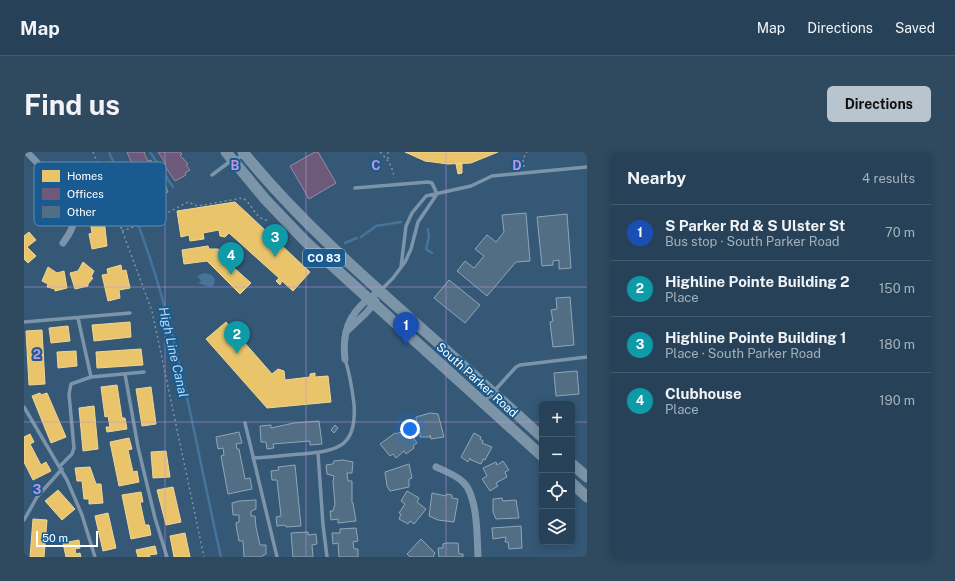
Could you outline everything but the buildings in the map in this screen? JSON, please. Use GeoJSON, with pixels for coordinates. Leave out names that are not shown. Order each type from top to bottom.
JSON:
{"type":"FeatureCollection","features":[{"type":"Feature","properties":{"kind":"main road","name":"South Parker Road"},"geometry":{"type":"LineString","coordinates":[[246,155],[293,209],[380,291],[539,434]]}},
{"type":"Feature","properties":{"kind":"main road","name":"South Parker Road"},"geometry":{"type":"LineString","coordinates":[[229,156],[281,217],[539,453]]}},
{"type":"Feature","properties":{"kind":"main road"},"geometry":{"type":"LineString","coordinates":[[575,466],[586,475]]}},
{"type":"Feature","properties":{"kind":"main road"},"geometry":{"type":"LineString","coordinates":[[575,486],[587,497]]}},
{"type":"Feature","properties":{"kind":"street"},"geometry":{"type":"LineString","coordinates":[[27,152],[36,162]]}},
{"type":"Feature","properties":{"kind":"street"},"geometry":{"type":"LineString","coordinates":[[63,243],[72,226]]}},
{"type":"Feature","properties":{"kind":"street"},"geometry":{"type":"LineString","coordinates":[[345,359],[344,345],[349,320],[380,291]]}},
{"type":"Feature","properties":{"kind":"street"},"geometry":{"type":"LineString","coordinates":[[436,467],[459,478],[470,492],[474,508],[478,557]]}},
{"type":"Feature","properties":{"kind":"lane"},"geometry":{"type":"LineString","coordinates":[[212,175],[229,156],[246,155]]}},
{"type":"Feature","properties":{"kind":"lane"},"geometry":{"type":"LineString","coordinates":[[401,267],[404,234],[409,218],[422,199],[429,194],[437,194],[471,186],[489,176],[587,167]]}},
{"type":"Feature","properties":{"kind":"lane"},"geometry":{"type":"LineString","coordinates":[[355,188],[430,182],[434,185],[437,194]]}},
{"type":"Feature","properties":{"kind":"lane"},"geometry":{"type":"LineString","coordinates":[[380,291],[401,267],[410,251],[418,222],[437,194]]}},
{"type":"Feature","properties":{"kind":"lane"},"geometry":{"type":"LineString","coordinates":[[24,322],[130,313]]}},
{"type":"Feature","properties":{"kind":"lane"},"geometry":{"type":"LineString","coordinates":[[78,318],[90,377]]}},
{"type":"Feature","properties":{"kind":"lane"},"geometry":{"type":"LineString","coordinates":[[484,403],[516,367],[520,365],[587,357]]}},
{"type":"Feature","properties":{"kind":"lane"},"geometry":{"type":"LineString","coordinates":[[253,458],[318,453],[339,447],[347,440],[353,430],[355,418],[352,381],[345,359]]}},
{"type":"Feature","properties":{"kind":"lane"},"geometry":{"type":"LineString","coordinates":[[24,520],[37,497],[72,454],[74,448],[69,394],[70,386],[74,382],[90,377],[144,372]]}},
{"type":"Feature","properties":{"kind":"lane"},"geometry":{"type":"LineString","coordinates":[[125,374],[138,447],[155,518],[167,557]]}},
{"type":"Feature","properties":{"kind":"lane"},"geometry":{"type":"LineString","coordinates":[[24,407],[61,468],[82,515],[95,557]]}},
{"type":"Feature","properties":{"kind":"lane"},"geometry":{"type":"LineString","coordinates":[[245,423],[277,557]]}},
{"type":"Feature","properties":{"kind":"lane"},"geometry":{"type":"LineString","coordinates":[[318,453],[327,557]]}},
{"type":"Feature","properties":{"kind":"path"},"geometry":{"type":"LineString","coordinates":[[93,152],[97,162]]}},
{"type":"Feature","properties":{"kind":"path"},"geometry":{"type":"LineString","coordinates":[[380,152],[388,160],[394,172],[395,184]]}},
{"type":"Feature","properties":{"kind":"path"},"geometry":{"type":"LineString","coordinates":[[388,152],[388,160]]}},
{"type":"Feature","properties":{"kind":"path"},"geometry":{"type":"LineString","coordinates":[[525,173],[523,159],[527,152]]}},
{"type":"Feature","properties":{"kind":"path"},"geometry":{"type":"LineString","coordinates":[[166,213],[188,202],[198,206],[242,198],[246,200],[261,218],[266,220],[268,218]]}},
{"type":"Feature","properties":{"kind":"path"},"geometry":{"type":"LineString","coordinates":[[120,226],[149,302],[157,330],[204,557]]}},
{"type":"Feature","properties":{"kind":"path"},"geometry":{"type":"LineString","coordinates":[[122,231],[135,226]]}},
{"type":"Feature","properties":{"kind":"water"},"geometry":{"type":"Polygon","coordinates":[[[204,273],[212,275],[215,279],[214,285],[210,287],[198,283],[201,281],[197,276],[204,273]]]}},
{"type":"Feature","properties":{"kind":"waterway","name":"High Line Canal"},"geometry":{"type":"LineString","coordinates":[[109,152],[113,162]]}},
{"type":"Feature","properties":{"kind":"waterway"},"geometry":{"type":"LineString","coordinates":[[150,152],[157,162]]}},
{"type":"Feature","properties":{"kind":"waterway"},"geometry":{"type":"LineString","coordinates":[[166,176],[173,187]]}},
{"type":"Feature","properties":{"kind":"waterway"},"geometry":{"type":"LineString","coordinates":[[361,237],[376,226],[401,222]]}},
{"type":"Feature","properties":{"kind":"waterway","name":"High Line Canal"},"geometry":{"type":"LineString","coordinates":[[138,226],[150,258],[170,326],[186,392],[221,557]]}},
{"type":"Feature","properties":{"kind":"waterway"},"geometry":{"type":"LineString","coordinates":[[428,229],[429,237],[426,249],[432,253]]}},
{"type":"Feature","properties":{"kind":"waterway"},"geometry":{"type":"LineString","coordinates":[[345,243],[357,238]]}},
{"type":"Feature","properties":{"kind":"place","name":"Highline Pointe Building 1"},"geometry":{"type":"Point","coordinates":[275,257]}},
{"type":"Feature","properties":{"kind":"place","name":"Clubhouse"},"geometry":{"type":"Point","coordinates":[231,275]}},
{"type":"Feature","properties":{"kind":"place","name":"S Parker Rd & S Ulster St"},"geometry":{"type":"Point","coordinates":[406,345]}},
{"type":"Feature","properties":{"kind":"place","name":"Highline Pointe Building 2"},"geometry":{"type":"Point","coordinates":[237,354]}}]}
